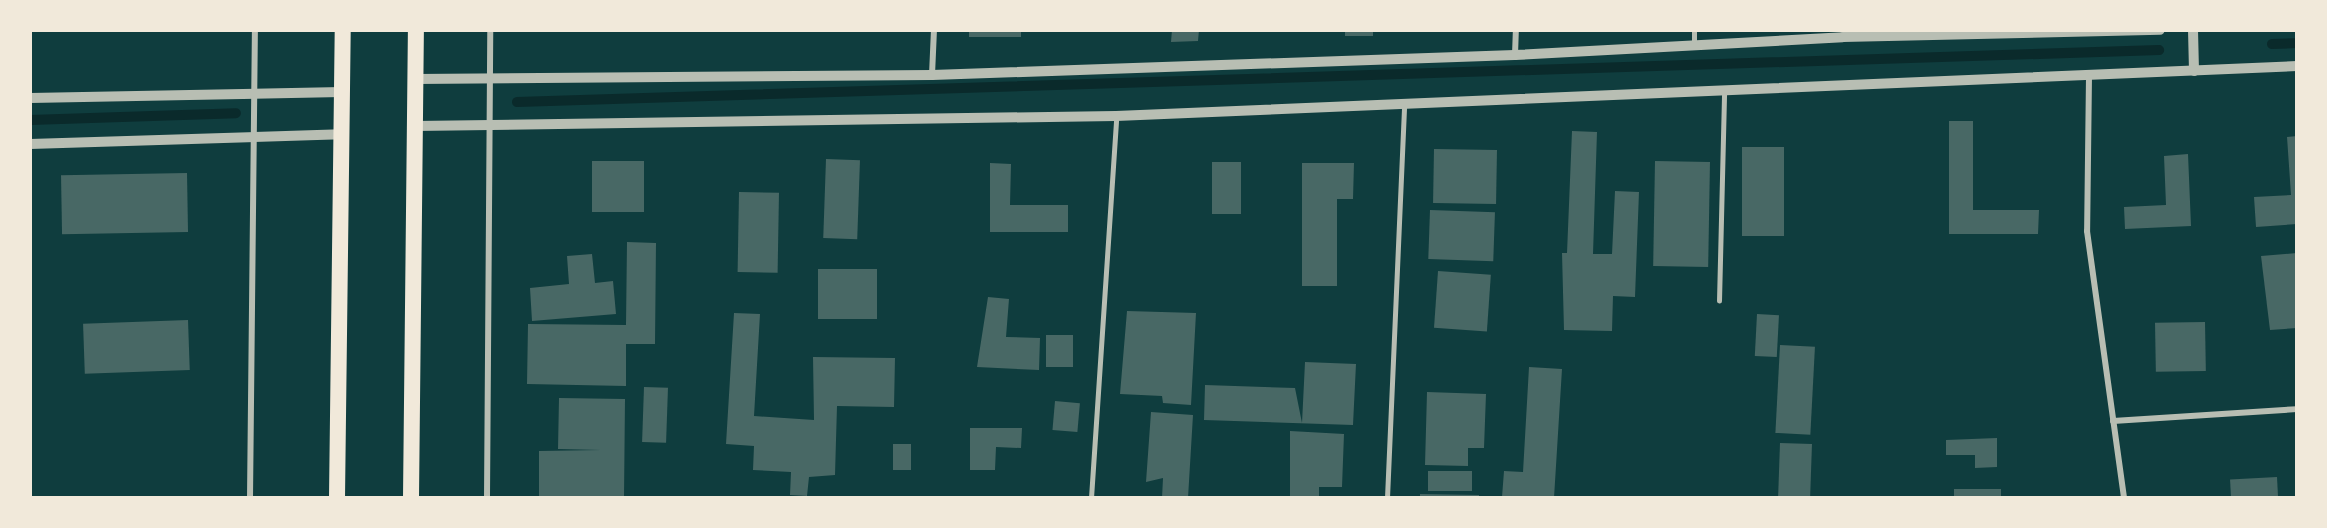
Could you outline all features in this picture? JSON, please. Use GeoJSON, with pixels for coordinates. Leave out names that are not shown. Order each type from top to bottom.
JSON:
{"type":"FeatureCollection","features":[{"type":"Feature","properties":{"kind":"highway"},"geometry":{"type":"LineString","coordinates":[[337,498],[343,30]]}},
{"type":"Feature","properties":{"kind":"highway"},"geometry":{"type":"LineString","coordinates":[[411,498],[416,30]]}},
{"type":"Feature","properties":{"kind":"street"},"geometry":{"type":"LineString","coordinates":[[250,498],[255,30]]}},
{"type":"Feature","properties":{"kind":"street"},"geometry":{"type":"LineString","coordinates":[[487,498],[490,30]]}},
{"type":"Feature","properties":{"kind":"street"},"geometry":{"type":"LineString","coordinates":[[932,75],[934,30]]}},
{"type":"Feature","properties":{"kind":"street"},"geometry":{"type":"LineString","coordinates":[[1515,55],[1516,30]]}},
{"type":"Feature","properties":{"kind":"street"},"geometry":{"type":"LineString","coordinates":[[415,79],[932,75],[1515,55],[1843,33],[2160,30]]}},
{"type":"Feature","properties":{"kind":"street"},"geometry":{"type":"LineString","coordinates":[[2193,30],[2194,71]]}},
{"type":"Feature","properties":{"kind":"street"},"geometry":{"type":"LineString","coordinates":[[415,126],[489,127],[1116,116],[2297,66]]}},
{"type":"Feature","properties":{"kind":"street"},"geometry":{"type":"LineString","coordinates":[[2089,76],[2087,231],[2124,498]]}},
{"type":"Feature","properties":{"kind":"street"},"geometry":{"type":"LineString","coordinates":[[30,98],[342,92]]}},
{"type":"Feature","properties":{"kind":"street"},"geometry":{"type":"LineString","coordinates":[[30,144],[341,134]]}},
{"type":"Feature","properties":{"kind":"street"},"geometry":{"type":"LineString","coordinates":[[2113,421],[2297,409]]}},
{"type":"Feature","properties":{"kind":"lane"},"geometry":{"type":"LineString","coordinates":[[1694,30],[1694,44]]}},
{"type":"Feature","properties":{"kind":"lane"},"geometry":{"type":"LineString","coordinates":[[1719,301],[1724,92]]}},
{"type":"Feature","properties":{"kind":"lane"},"geometry":{"type":"LineString","coordinates":[[1387,498],[1404,105]]}},
{"type":"Feature","properties":{"kind":"lane"},"geometry":{"type":"LineString","coordinates":[[1091,498],[1116,116]]}},
{"type":"Feature","properties":{"kind":"building"},"geometry":{"type":"Polygon","coordinates":[[[969,30],[1021,30],[1021,37],[969,37],[969,30]]]}},
{"type":"Feature","properties":{"kind":"building"},"geometry":{"type":"Polygon","coordinates":[[[1172,30],[1199,30],[1198,41],[1171,42],[1172,30]]]}},
{"type":"Feature","properties":{"kind":"building"},"geometry":{"type":"Polygon","coordinates":[[[1345,30],[1373,30],[1373,36],[1345,36],[1345,30]]]}},
{"type":"Feature","properties":{"kind":"building"},"geometry":{"type":"Polygon","coordinates":[[[1949,121],[1973,121],[1973,210],[2039,210],[2038,234],[1949,234],[1949,121]]]}},
{"type":"Feature","properties":{"kind":"building"},"geometry":{"type":"Polygon","coordinates":[[[1572,131],[1597,132],[1593,254],[1612,254],[1615,191],[1639,192],[1635,297],[1613,296],[1612,331],[1564,330],[1562,253],[1567,253],[1572,131]]]}},
{"type":"Feature","properties":{"kind":"building"},"geometry":{"type":"Polygon","coordinates":[[[2297,136],[2297,224],[2256,227],[2254,197],[2291,195],[2287,137],[2297,136]]]}},
{"type":"Feature","properties":{"kind":"building"},"geometry":{"type":"Polygon","coordinates":[[[1742,147],[1784,147],[1784,236],[1742,236],[1742,147]]]}},
{"type":"Feature","properties":{"kind":"building"},"geometry":{"type":"Polygon","coordinates":[[[1434,149],[1497,150],[1496,204],[1433,203],[1434,149]]]}},
{"type":"Feature","properties":{"kind":"building"},"geometry":{"type":"Polygon","coordinates":[[[2188,154],[2191,226],[2125,229],[2124,207],[2166,205],[2164,156],[2188,154]]]}},
{"type":"Feature","properties":{"kind":"building"},"geometry":{"type":"Polygon","coordinates":[[[826,159],[860,160],[857,239],[823,238],[826,159]]]}},
{"type":"Feature","properties":{"kind":"building"},"geometry":{"type":"Polygon","coordinates":[[[592,161],[644,161],[644,212],[592,212],[592,161]]]}},
{"type":"Feature","properties":{"kind":"building"},"geometry":{"type":"Polygon","coordinates":[[[1655,161],[1710,162],[1708,267],[1653,266],[1655,161]]]}},
{"type":"Feature","properties":{"kind":"building"},"geometry":{"type":"Polygon","coordinates":[[[1212,162],[1241,162],[1241,214],[1212,214],[1212,162]]]}},
{"type":"Feature","properties":{"kind":"building"},"geometry":{"type":"Polygon","coordinates":[[[990,163],[1011,164],[1010,205],[1068,205],[1068,232],[990,232],[990,163]]]}},
{"type":"Feature","properties":{"kind":"building"},"geometry":{"type":"Polygon","coordinates":[[[1302,163],[1354,163],[1353,199],[1337,199],[1337,286],[1302,286],[1302,163]]]}},
{"type":"Feature","properties":{"kind":"building"},"geometry":{"type":"Polygon","coordinates":[[[187,173],[188,232],[62,234],[61,175],[187,173]]]}},
{"type":"Feature","properties":{"kind":"building"},"geometry":{"type":"Polygon","coordinates":[[[739,192],[779,193],[778,273],[738,272],[739,192]]]}},
{"type":"Feature","properties":{"kind":"building"},"geometry":{"type":"Polygon","coordinates":[[[1430,210],[1495,212],[1493,261],[1428,259],[1430,210]]]}},
{"type":"Feature","properties":{"kind":"building"},"geometry":{"type":"Polygon","coordinates":[[[627,242],[656,243],[655,344],[626,344],[626,386],[527,384],[528,324],[626,325],[627,242]]]}},
{"type":"Feature","properties":{"kind":"building"},"geometry":{"type":"Polygon","coordinates":[[[2297,253],[2297,328],[2270,330],[2261,256],[2297,253]]]}},
{"type":"Feature","properties":{"kind":"building"},"geometry":{"type":"Polygon","coordinates":[[[592,254],[595,283],[613,281],[616,314],[532,321],[530,288],[569,284],[567,256],[592,254]]]}},
{"type":"Feature","properties":{"kind":"building"},"geometry":{"type":"Polygon","coordinates":[[[818,269],[877,269],[877,319],[818,319],[818,269]]]}},
{"type":"Feature","properties":{"kind":"building"},"geometry":{"type":"Polygon","coordinates":[[[1438,271],[1491,275],[1487,332],[1434,328],[1438,271]]]}},
{"type":"Feature","properties":{"kind":"building"},"geometry":{"type":"Polygon","coordinates":[[[988,297],[1009,299],[1006,337],[1040,338],[1039,370],[977,367],[988,297]]]}},
{"type":"Feature","properties":{"kind":"building"},"geometry":{"type":"Polygon","coordinates":[[[1127,311],[1196,313],[1191,405],[1163,403],[1162,396],[1120,394],[1127,311]]]}},
{"type":"Feature","properties":{"kind":"building"},"geometry":{"type":"Polygon","coordinates":[[[734,313],[760,314],[754,416],[814,420],[813,357],[895,358],[894,407],[837,406],[835,475],[809,477],[807,496],[790,495],[791,472],[753,470],[754,446],[726,444],[734,313]]]}},
{"type":"Feature","properties":{"kind":"building"},"geometry":{"type":"Polygon","coordinates":[[[1757,314],[1779,315],[1777,357],[1755,356],[1757,314]]]}},
{"type":"Feature","properties":{"kind":"building"},"geometry":{"type":"Polygon","coordinates":[[[188,320],[190,370],[85,374],[83,324],[188,320]]]}},
{"type":"Feature","properties":{"kind":"building"},"geometry":{"type":"Polygon","coordinates":[[[2205,322],[2206,371],[2156,372],[2155,323],[2205,322]]]}},
{"type":"Feature","properties":{"kind":"building"},"geometry":{"type":"Polygon","coordinates":[[[1046,335],[1073,335],[1073,367],[1046,367],[1046,335]]]}},
{"type":"Feature","properties":{"kind":"building"},"geometry":{"type":"Polygon","coordinates":[[[1780,345],[1815,347],[1810,435],[1775,433],[1780,345]]]}},
{"type":"Feature","properties":{"kind":"building"},"geometry":{"type":"Polygon","coordinates":[[[1305,362],[1356,364],[1353,425],[1204,420],[1205,385],[1295,388],[1302,423],[1305,362]]]}},
{"type":"Feature","properties":{"kind":"building"},"geometry":{"type":"Polygon","coordinates":[[[1529,367],[1562,369],[1554,498],[1502,497],[1504,471],[1523,472],[1529,367]]]}},
{"type":"Feature","properties":{"kind":"building"},"geometry":{"type":"Polygon","coordinates":[[[644,387],[668,388],[666,443],[642,442],[644,387]]]}},
{"type":"Feature","properties":{"kind":"building"},"geometry":{"type":"Polygon","coordinates":[[[1427,392],[1486,394],[1484,448],[1468,448],[1468,466],[1425,465],[1427,392]]]}},
{"type":"Feature","properties":{"kind":"building"},"geometry":{"type":"Polygon","coordinates":[[[559,398],[625,399],[624,498],[539,498],[539,451],[601,450],[558,449],[559,398]]]}},
{"type":"Feature","properties":{"kind":"building"},"geometry":{"type":"Polygon","coordinates":[[[1055,401],[1080,403],[1077,432],[1052,430],[1055,401]]]}},
{"type":"Feature","properties":{"kind":"building"},"geometry":{"type":"Polygon","coordinates":[[[1151,412],[1193,415],[1188,498],[1162,498],[1163,478],[1146,482],[1151,412]]]}},
{"type":"Feature","properties":{"kind":"building"},"geometry":{"type":"Polygon","coordinates":[[[970,428],[1022,428],[1021,448],[996,447],[995,470],[970,470],[970,428]]]}},
{"type":"Feature","properties":{"kind":"building"},"geometry":{"type":"Polygon","coordinates":[[[1290,431],[1344,434],[1342,487],[1319,487],[1319,498],[1290,498],[1290,431]]]}},
{"type":"Feature","properties":{"kind":"building"},"geometry":{"type":"Polygon","coordinates":[[[1997,438],[1997,467],[1975,468],[1975,455],[1946,455],[1946,440],[1997,438]]]}},
{"type":"Feature","properties":{"kind":"building"},"geometry":{"type":"Polygon","coordinates":[[[1780,443],[1812,444],[1810,498],[1778,498],[1780,443]]]}},
{"type":"Feature","properties":{"kind":"building"},"geometry":{"type":"Polygon","coordinates":[[[893,444],[911,444],[911,470],[893,470],[893,444]]]}},
{"type":"Feature","properties":{"kind":"building"},"geometry":{"type":"Polygon","coordinates":[[[1428,471],[1472,471],[1472,491],[1428,491],[1428,471]]]}},
{"type":"Feature","properties":{"kind":"building"},"geometry":{"type":"Polygon","coordinates":[[[2277,477],[2278,498],[2231,498],[2230,479],[2277,477]]]}},
{"type":"Feature","properties":{"kind":"building"},"geometry":{"type":"Polygon","coordinates":[[[1954,489],[2001,489],[2001,498],[1954,498],[1954,489]]]}},
{"type":"Feature","properties":{"kind":"building"},"geometry":{"type":"Polygon","coordinates":[[[1420,494],[1479,495],[1479,498],[1420,498],[1420,494]]]}},
{"type":"Feature","properties":{"kind":"waterway"},"geometry":{"type":"LineString","coordinates":[[2272,44],[2297,43]]}},
{"type":"Feature","properties":{"kind":"waterway"},"geometry":{"type":"LineString","coordinates":[[517,102],[2159,50]]}},
{"type":"Feature","properties":{"kind":"waterway"},"geometry":{"type":"LineString","coordinates":[[30,120],[236,113]]}}]}
